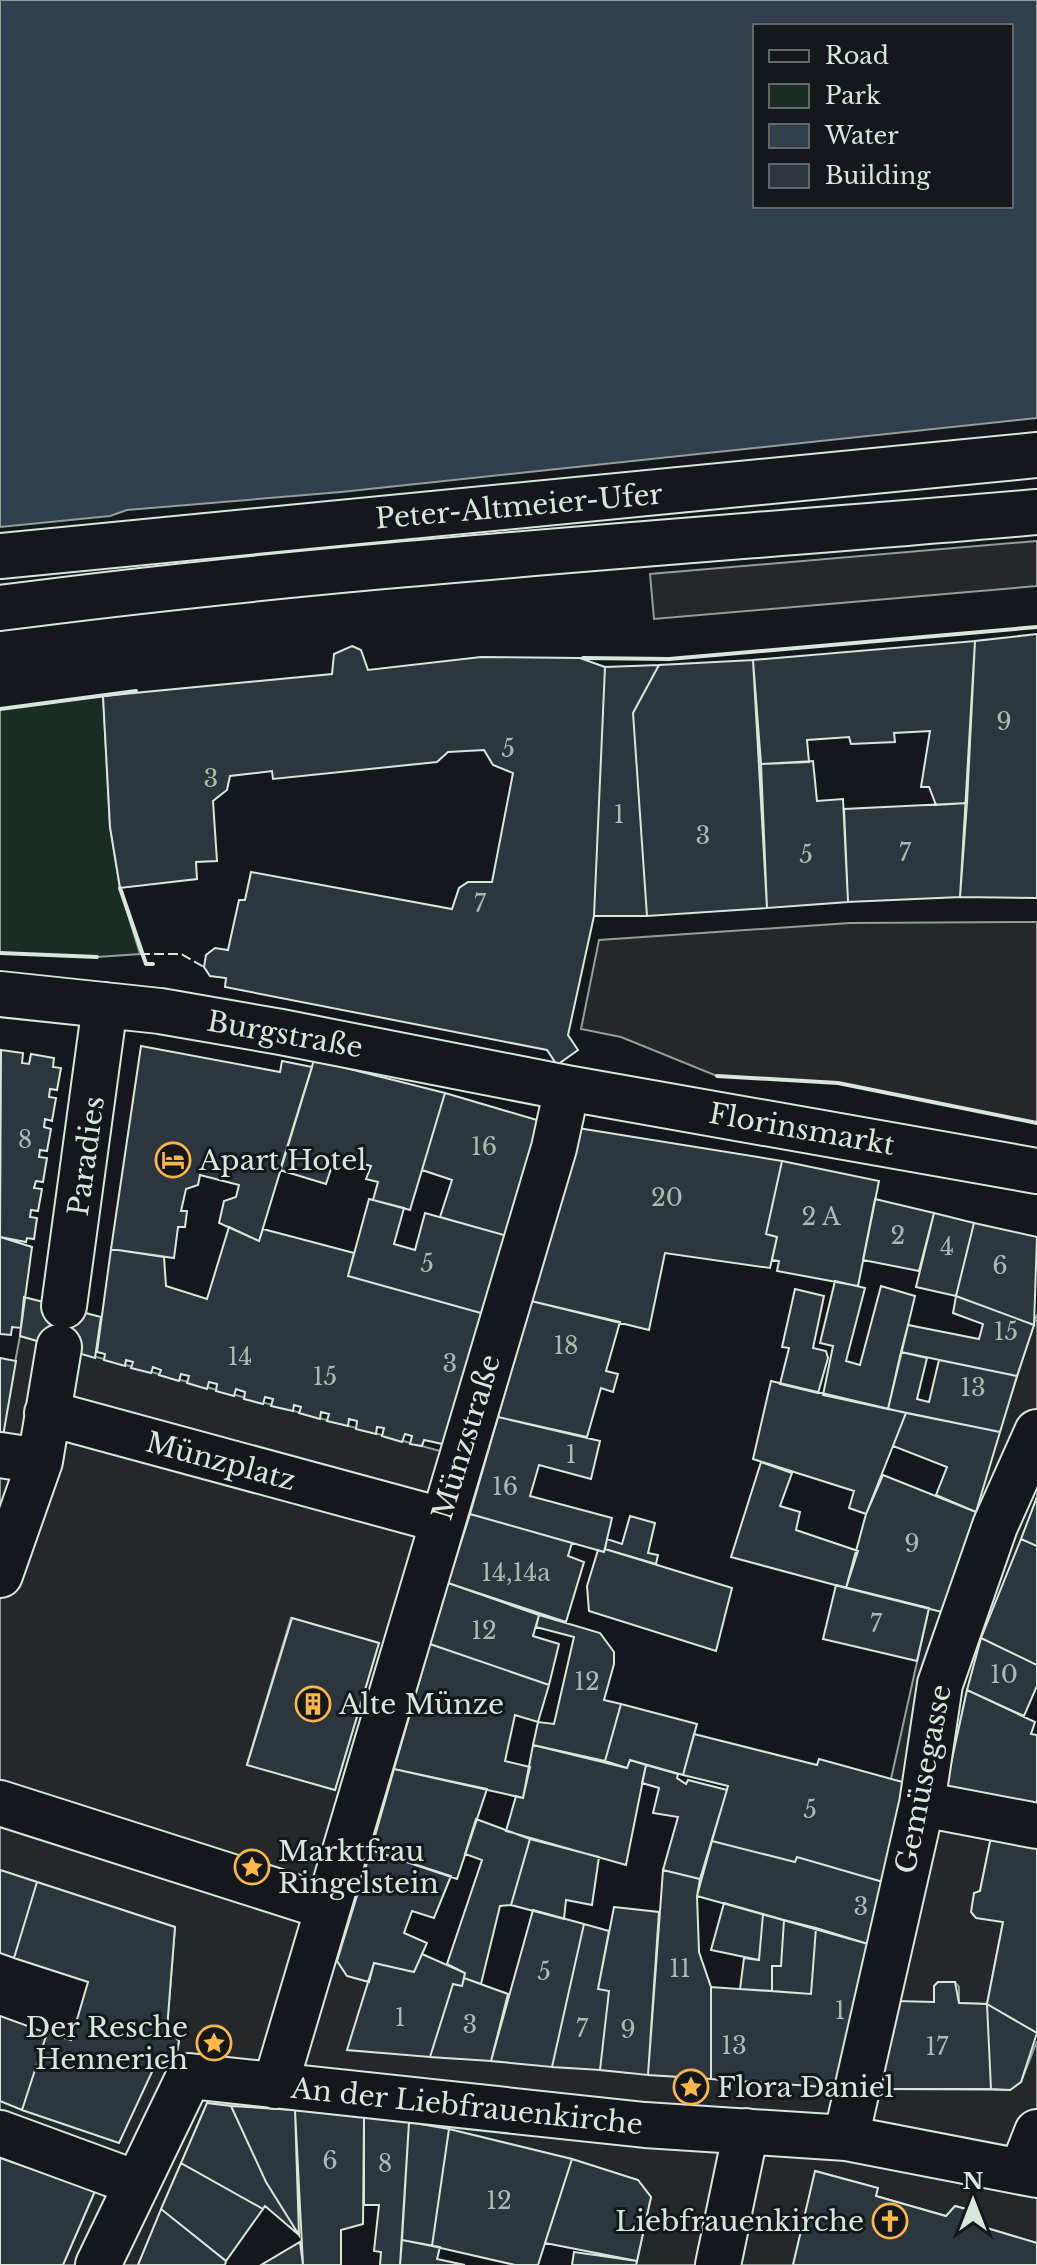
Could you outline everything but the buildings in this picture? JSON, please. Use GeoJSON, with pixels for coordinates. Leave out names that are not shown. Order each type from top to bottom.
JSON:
{"type":"FeatureCollection","features":[{"type":"Feature","properties":{"kind":"street","name":"Peter-Altmeier-Ufer"},"geometry":{"type":"LineString","coordinates":[[0,556],[1037,455]]}},
{"type":"Feature","properties":{"kind":"street","name":"Peter-Altmeier-Ufer"},"geometry":{"type":"LineString","coordinates":[[0,608],[112,593],[1037,512]]}},
{"type":"Feature","properties":{"kind":"street","name":"Burgstraße"},"geometry":{"type":"LineString","coordinates":[[0,994],[105,1005],[281,1032],[567,1088]]}},
{"type":"Feature","properties":{"kind":"street","name":"Paradies"},"geometry":{"type":"LineString","coordinates":[[47,1413],[105,1005]]}},
{"type":"Feature","properties":{"kind":"street","name":"Florinsmarkt"},"geometry":{"type":"LineString","coordinates":[[567,1088],[1037,1171]]}},
{"type":"Feature","properties":{"kind":"street","name":"Münzstraße"},"geometry":{"type":"LineString","coordinates":[[275,2086],[326,1907],[374,1792],[441,1520],[554,1148],[567,1088]]}},
{"type":"Feature","properties":{"kind":"street","name":"Münzplatz"},"geometry":{"type":"LineString","coordinates":[[47,1413],[441,1520]]}},
{"type":"Feature","properties":{"kind":"street"},"geometry":{"type":"LineString","coordinates":[[11,1580],[20,1458],[47,1413]]}},
{"type":"Feature","properties":{"kind":"street","name":"Gemüsegasse"},"geometry":{"type":"LineString","coordinates":[[846,2138],[922,1804],[940,1684],[995,1526],[1037,1432]]}},
{"type":"Feature","properties":{"kind":"street"},"geometry":{"type":"LineString","coordinates":[[0,1803],[326,1907]]}},
{"type":"Feature","properties":{"kind":"street"},"geometry":{"type":"LineString","coordinates":[[922,1804],[1037,1826]]}},
{"type":"Feature","properties":{"kind":"street","name":"An der Liebfrauenkirche"},"geometry":{"type":"LineString","coordinates":[[136,2183],[189,2076],[645,2125],[846,2138],[1032,2159]]}},
{"type":"Feature","properties":{"kind":"street"},"geometry":{"type":"LineString","coordinates":[[718,2265],[746,2131]]}},
{"type":"Feature","properties":{"kind":"street"},"geometry":{"type":"LineString","coordinates":[[0,2133],[136,2183],[98,2265]]}},
{"type":"Feature","properties":{"kind":"green space"},"geometry":{"type":"Polygon","coordinates":[[[103,696],[110,827],[120,888],[140,954],[97,957],[0,953],[0,709],[103,696]]]}},
{"type":"Feature","properties":{"kind":"shaded area"},"geometry":{"type":"Polygon","coordinates":[[[1037,541],[1037,586],[654,619],[650,574],[1037,541]]]}},
{"type":"Feature","properties":{"kind":"shaded area"},"geometry":{"type":"Polygon","coordinates":[[[1037,922],[1037,1123],[838,1083],[717,1076],[621,1037],[581,1029],[599,940],[850,923],[1037,922]]]}},
{"type":"Feature","properties":{"kind":"shaded area"},"geometry":{"type":"Polygon","coordinates":[[[531,1301],[337,1960],[347,1976],[369,1982],[491,2061],[837,2088],[891,1779],[929,1608],[942,1611],[1037,1314],[1037,1497],[967,1690],[946,1787],[991,1837],[980,1891],[1003,1922],[987,2004],[959,2003],[959,1987],[955,1982],[938,1982],[934,1986],[934,2002],[875,2089],[1010,2090],[1021,2082],[1037,2041],[1037,2243],[980,2226],[977,2212],[956,2206],[946,2216],[876,2196],[877,2188],[816,2171],[793,2265],[636,2265],[651,2197],[638,2180],[572,2159],[409,2122],[207,2103],[138,2265],[63,2265],[95,2191],[0,2158],[0,2101],[22,2110],[176,2057],[179,2042],[167,2029],[175,1927],[0,1870],[0,1441],[20,1336],[440,1451],[531,1301]],[[291,1618],[247,1764],[335,1790],[379,1643],[291,1618]]]}},
{"type":"Feature","properties":{"kind":"water"},"geometry":{"type":"Polygon","coordinates":[[[0,0],[1037,0],[1037,418],[341,492],[127,510],[110,516],[0,527],[0,0]]]}},
{"type":"Feature","properties":{"kind":"fence"},"geometry":{"type":"LineString","coordinates":[[140,954],[181,954],[204,967]]}},
{"type":"Feature","properties":{"kind":"wall"},"geometry":{"type":"LineString","coordinates":[[583,658],[669,659],[1037,627]]}},
{"type":"Feature","properties":{"kind":"wall"},"geometry":{"type":"LineString","coordinates":[[0,709],[136,691]]}},
{"type":"Feature","properties":{"kind":"wall"},"geometry":{"type":"LineString","coordinates":[[120,888],[146,964],[153,964]]}},
{"type":"Feature","properties":{"kind":"wall"},"geometry":{"type":"LineString","coordinates":[[0,953],[97,957]]}},
{"type":"Feature","properties":{"kind":"wall"},"geometry":{"type":"LineString","coordinates":[[717,1076],[838,1083],[1037,1123]]}},
{"type":"Feature","properties":{"kind":"place","name":"Apart Hotel"},"geometry":{"type":"Point","coordinates":[173,1160]}},
{"type":"Feature","properties":{"kind":"place","name":"Alte Münze"},"geometry":{"type":"Point","coordinates":[313,1704]}},
{"type":"Feature","properties":{"kind":"place","name":"Marktfrau Ringelstein"},"geometry":{"type":"Point","coordinates":[252,1867]}},
{"type":"Feature","properties":{"kind":"place","name":"Der Resche Hennerich"},"geometry":{"type":"Point","coordinates":[214,2043]}},
{"type":"Feature","properties":{"kind":"place","name":"Flora Daniel"},"geometry":{"type":"Point","coordinates":[691,2087]}},
{"type":"Feature","properties":{"kind":"place","name":"Liebfrauenkirche"},"geometry":{"type":"Point","coordinates":[890,2221]}}]}
